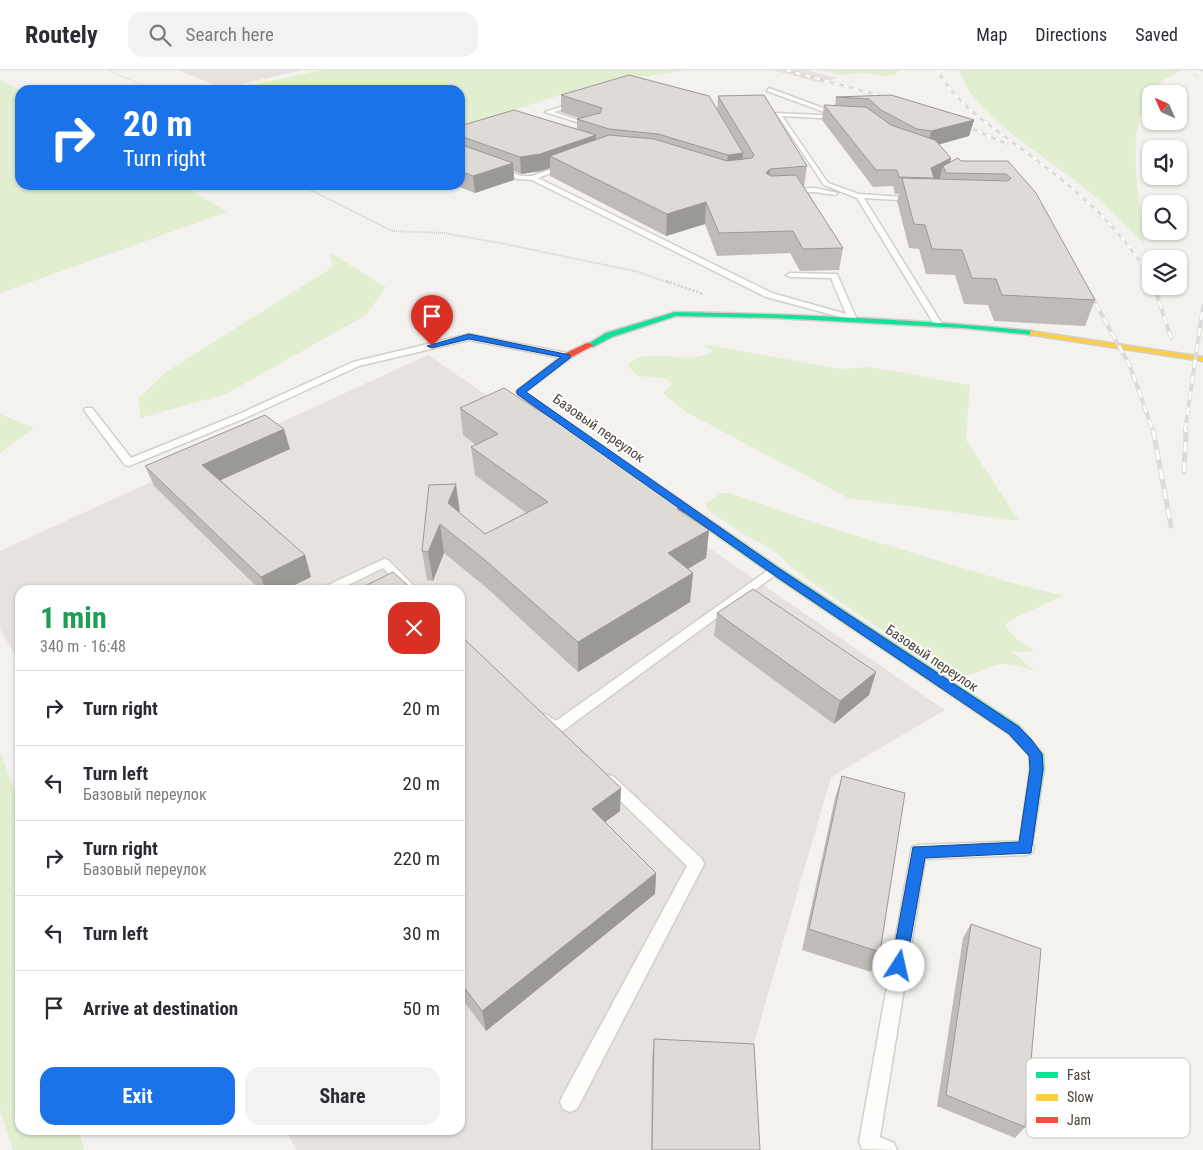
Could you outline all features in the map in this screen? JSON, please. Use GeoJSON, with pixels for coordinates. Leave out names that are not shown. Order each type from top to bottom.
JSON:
{"type":"FeatureCollection","features":[{"type":"Feature","properties":{"kind":"street","name":"Базовый переулок"},"geometry":{"type":"LineString","coordinates":[[1026,848],[1037,769],[1036,754],[1014,730],[774,570],[520,392],[567,356],[608,336],[676,314],[938,324],[1063,336],[1203,359]]}},
{"type":"Feature","properties":{"kind":"lane"},"geometry":{"type":"LineString","coordinates":[[769,90],[841,117]]}},
{"type":"Feature","properties":{"kind":"lane"},"geometry":{"type":"LineString","coordinates":[[582,102],[548,112],[598,128],[582,132]]}},
{"type":"Feature","properties":{"kind":"lane"},"geometry":{"type":"LineString","coordinates":[[769,110],[778,114],[849,117]]}},
{"type":"Feature","properties":{"kind":"lane"},"geometry":{"type":"LineString","coordinates":[[778,114],[826,184],[860,197],[938,324]]}},
{"type":"Feature","properties":{"kind":"lane"},"geometry":{"type":"LineString","coordinates":[[492,167],[520,178],[533,178],[576,162]]}},
{"type":"Feature","properties":{"kind":"lane"},"geometry":{"type":"LineString","coordinates":[[533,178],[769,295],[853,320]]}},
{"type":"Feature","properties":{"kind":"lane"},"geometry":{"type":"LineString","coordinates":[[777,192],[815,190],[860,197],[927,199]]}},
{"type":"Feature","properties":{"kind":"lane"},"geometry":{"type":"LineString","coordinates":[[790,274],[834,276],[853,320]]}},
{"type":"Feature","properties":{"kind":"lane"},"geometry":{"type":"LineString","coordinates":[[89,410],[129,463],[242,416],[356,364],[469,337],[567,356]]}},
{"type":"Feature","properties":{"kind":"lane"},"geometry":{"type":"LineString","coordinates":[[338,585],[384,563],[407,585]]}},
{"type":"Feature","properties":{"kind":"lane"},"geometry":{"type":"LineString","coordinates":[[556,729],[774,570]]}},
{"type":"Feature","properties":{"kind":"lane"},"geometry":{"type":"LineString","coordinates":[[535,709],[570,742]]}},
{"type":"Feature","properties":{"kind":"lane"},"geometry":{"type":"LineString","coordinates":[[570,1102],[696,864],[598,770]]}},
{"type":"Feature","properties":{"kind":"lane"},"geometry":{"type":"LineString","coordinates":[[887,1150],[869,1142],[918,852],[1026,848]]}},
{"type":"Feature","properties":{"kind":"path"},"geometry":{"type":"LineString","coordinates":[[108,70],[142,85]]}},
{"type":"Feature","properties":{"kind":"path"},"geometry":{"type":"LineString","coordinates":[[311,190],[392,231],[444,233],[505,244],[639,272],[705,294]]}},
{"type":"Feature","properties":{"kind":"shaded area"},"geometry":{"type":"Polygon","coordinates":[[[178,70],[303,70],[236,85],[216,85],[178,70]]]}},
{"type":"Feature","properties":{"kind":"shaded area"},"geometry":{"type":"Polygon","coordinates":[[[772,70],[806,70],[837,78],[821,83],[772,70]]]}},
{"type":"Feature","properties":{"kind":"shaded area"},"geometry":{"type":"Polygon","coordinates":[[[428,355],[945,710],[831,777],[748,1063],[753,1150],[297,1150],[288,1135],[465,1135],[465,585],[15,585],[15,655],[0,629],[0,551],[428,355]]]}},
{"type":"Feature","properties":{"kind":"green space"},"geometry":{"type":"Polygon","coordinates":[[[321,70],[686,70],[573,91],[465,126],[465,85],[254,85],[321,70]]]}},
{"type":"Feature","properties":{"kind":"green space"},"geometry":{"type":"Polygon","coordinates":[[[820,70],[900,70],[896,74],[883,76],[864,73],[840,75],[820,70]]]}},
{"type":"Feature","properties":{"kind":"green space"},"geometry":{"type":"Polygon","coordinates":[[[959,70],[1183,70],[1157,85],[1142,85],[1142,111],[1136,139],[1136,161],[1142,240],[1144,244],[1092,194],[998,122],[981,106],[968,89],[959,70]]]}},
{"type":"Feature","properties":{"kind":"green space"},"geometry":{"type":"Polygon","coordinates":[[[0,80],[15,88],[15,190],[191,190],[227,212],[0,293],[0,80]]]}},
{"type":"Feature","properties":{"kind":"green space"},"geometry":{"type":"Polygon","coordinates":[[[329,252],[386,287],[366,315],[226,394],[140,418],[139,398],[166,372],[333,267],[329,252]]]}},
{"type":"Feature","properties":{"kind":"green space"},"geometry":{"type":"Polygon","coordinates":[[[702,344],[840,369],[869,367],[970,385],[966,440],[1019,521],[848,498],[686,412],[663,393],[672,383],[663,378],[638,376],[627,365],[647,356],[691,358],[713,351],[702,344]]]}},
{"type":"Feature","properties":{"kind":"green space"},"geometry":{"type":"Polygon","coordinates":[[[0,414],[34,428],[0,453],[0,414]]]}},
{"type":"Feature","properties":{"kind":"green space"},"geometry":{"type":"Polygon","coordinates":[[[721,493],[730,493],[818,524],[1005,581],[1063,596],[1010,620],[1005,626],[1015,638],[1035,651],[1012,652],[1035,671],[1016,665],[1001,664],[967,675],[944,673],[803,576],[771,549],[745,535],[708,510],[705,504],[721,493]]]}},
{"type":"Feature","properties":{"kind":"green space"},"geometry":{"type":"Polygon","coordinates":[[[0,751],[15,792],[15,1135],[80,1135],[84,1150],[13,1150],[0,1110],[0,751]]]}},
{"type":"Feature","properties":{"kind":"building"},"geometry":{"type":"Polygon","coordinates":[[[629,75],[709,96],[743,153],[728,155],[658,134],[609,129],[577,119],[600,113],[602,108],[561,95],[629,75]]]}},
{"type":"Feature","properties":{"kind":"building"},"geometry":{"type":"Polygon","coordinates":[[[764,95],[807,166],[770,169],[766,173],[771,176],[796,175],[843,248],[803,249],[793,231],[719,233],[706,202],[667,214],[550,156],[609,135],[654,139],[727,161],[752,158],[754,155],[718,96],[764,95]]]}},
{"type":"Feature","properties":{"kind":"building"},"geometry":{"type":"Polygon","coordinates":[[[891,95],[974,120],[931,131],[917,129],[881,110],[869,99],[836,97],[891,95]]]}},
{"type":"Feature","properties":{"kind":"building"},"geometry":{"type":"Polygon","coordinates":[[[824,105],[866,107],[891,125],[935,140],[951,158],[931,168],[934,178],[899,177],[897,170],[876,170],[824,105]]]}},
{"type":"Feature","properties":{"kind":"building"},"geometry":{"type":"Polygon","coordinates":[[[514,110],[596,135],[540,154],[520,157],[465,138],[465,125],[514,110]]]}},
{"type":"Feature","properties":{"kind":"building"},"geometry":{"type":"Polygon","coordinates":[[[465,146],[513,163],[473,176],[465,173],[465,146]]]}},
{"type":"Feature","properties":{"kind":"building"},"geometry":{"type":"Polygon","coordinates":[[[958,158],[961,161],[1008,161],[1036,193],[1095,300],[1002,295],[996,279],[972,278],[962,250],[932,249],[925,225],[914,224],[902,178],[1008,181],[1011,178],[1006,174],[946,173],[943,166],[958,158]]]}},
{"type":"Feature","properties":{"kind":"building"},"geometry":{"type":"Polygon","coordinates":[[[504,388],[685,504],[677,509],[709,530],[668,553],[693,573],[578,642],[485,560],[440,524],[428,552],[422,551],[429,485],[456,484],[448,503],[485,534],[548,502],[471,447],[498,434],[460,408],[504,388]]]}},
{"type":"Feature","properties":{"kind":"building"},"geometry":{"type":"Polygon","coordinates":[[[265,415],[284,429],[202,465],[305,555],[261,577],[145,466],[265,415]]]}},
{"type":"Feature","properties":{"kind":"building"},"geometry":{"type":"Polygon","coordinates":[[[393,572],[407,585],[367,585],[393,572]]]}},
{"type":"Feature","properties":{"kind":"building"},"geometry":{"type":"Polygon","coordinates":[[[753,589],[876,672],[840,701],[717,613],[753,589]]]}},
{"type":"Feature","properties":{"kind":"building"},"geometry":{"type":"Polygon","coordinates":[[[465,640],[621,788],[592,809],[656,873],[482,1011],[465,989],[465,640]]]}},
{"type":"Feature","properties":{"kind":"building"},"geometry":{"type":"Polygon","coordinates":[[[842,776],[905,793],[880,952],[809,929],[842,776]]]}},
{"type":"Feature","properties":{"kind":"building"},"geometry":{"type":"Polygon","coordinates":[[[971,924],[1041,949],[1031,1058],[1026,1058],[1025,1127],[946,1095],[971,924]]]}},
{"type":"Feature","properties":{"kind":"building"},"geometry":{"type":"Polygon","coordinates":[[[654,1039],[754,1044],[760,1150],[652,1150],[654,1039]]]}},
{"type":"Feature","properties":{"kind":"railway"},"geometry":{"type":"LineString","coordinates":[[786,70],[896,100]]}},
{"type":"Feature","properties":{"kind":"railway"},"geometry":{"type":"LineString","coordinates":[[937,70],[955,95],[977,116],[1062,180],[1095,209],[1125,241],[1142,265]]}},
{"type":"Feature","properties":{"kind":"railway"},"geometry":{"type":"LineString","coordinates":[[1196,74],[1202,70]]}},
{"type":"Feature","properties":{"kind":"railway"},"geometry":{"type":"LineString","coordinates":[[959,123],[1007,144]]}},
{"type":"Feature","properties":{"kind":"railway"},"geometry":{"type":"LineString","coordinates":[[1088,290],[1130,366],[1153,431]]}},
{"type":"Feature","properties":{"kind":"railway"},"geometry":{"type":"LineString","coordinates":[[1157,295],[1171,338]]}},
{"type":"Feature","properties":{"kind":"railway"},"geometry":{"type":"LineString","coordinates":[[1185,431],[1203,306]]}},
{"type":"Feature","properties":{"kind":"railway"},"geometry":{"type":"LineString","coordinates":[[1153,430],[1171,526]]}},
{"type":"Feature","properties":{"kind":"railway"},"geometry":{"type":"LineString","coordinates":[[1184,472],[1186,430]]}},
{"type":"Feature","properties":{"kind":"traffic: fast"},"geometry":{"type":"LineString","coordinates":[[590,345],[609,335],[675,314],[776,316],[963,326],[1033,333]]}},
{"type":"Feature","properties":{"kind":"traffic: fast"},"geometry":{"type":"LineString","coordinates":[[567,425],[774,570],[1014,730],[1036,754],[1037,769],[1026,848]]}},
{"type":"Feature","properties":{"kind":"traffic: slow"},"geometry":{"type":"LineString","coordinates":[[1033,333],[1203,359]]}},
{"type":"Feature","properties":{"kind":"traffic: jam"},"geometry":{"type":"LineString","coordinates":[[567,425],[520,392],[567,356],[590,345]]}},
{"type":"Feature","properties":{"kind":"route"},"geometry":{"type":"LineString","coordinates":[[432,346],[469,337],[567,356],[520,392],[774,570],[1014,730],[1027,742],[1036,754],[1037,769],[1026,848],[918,852],[899,966]]}}]}
